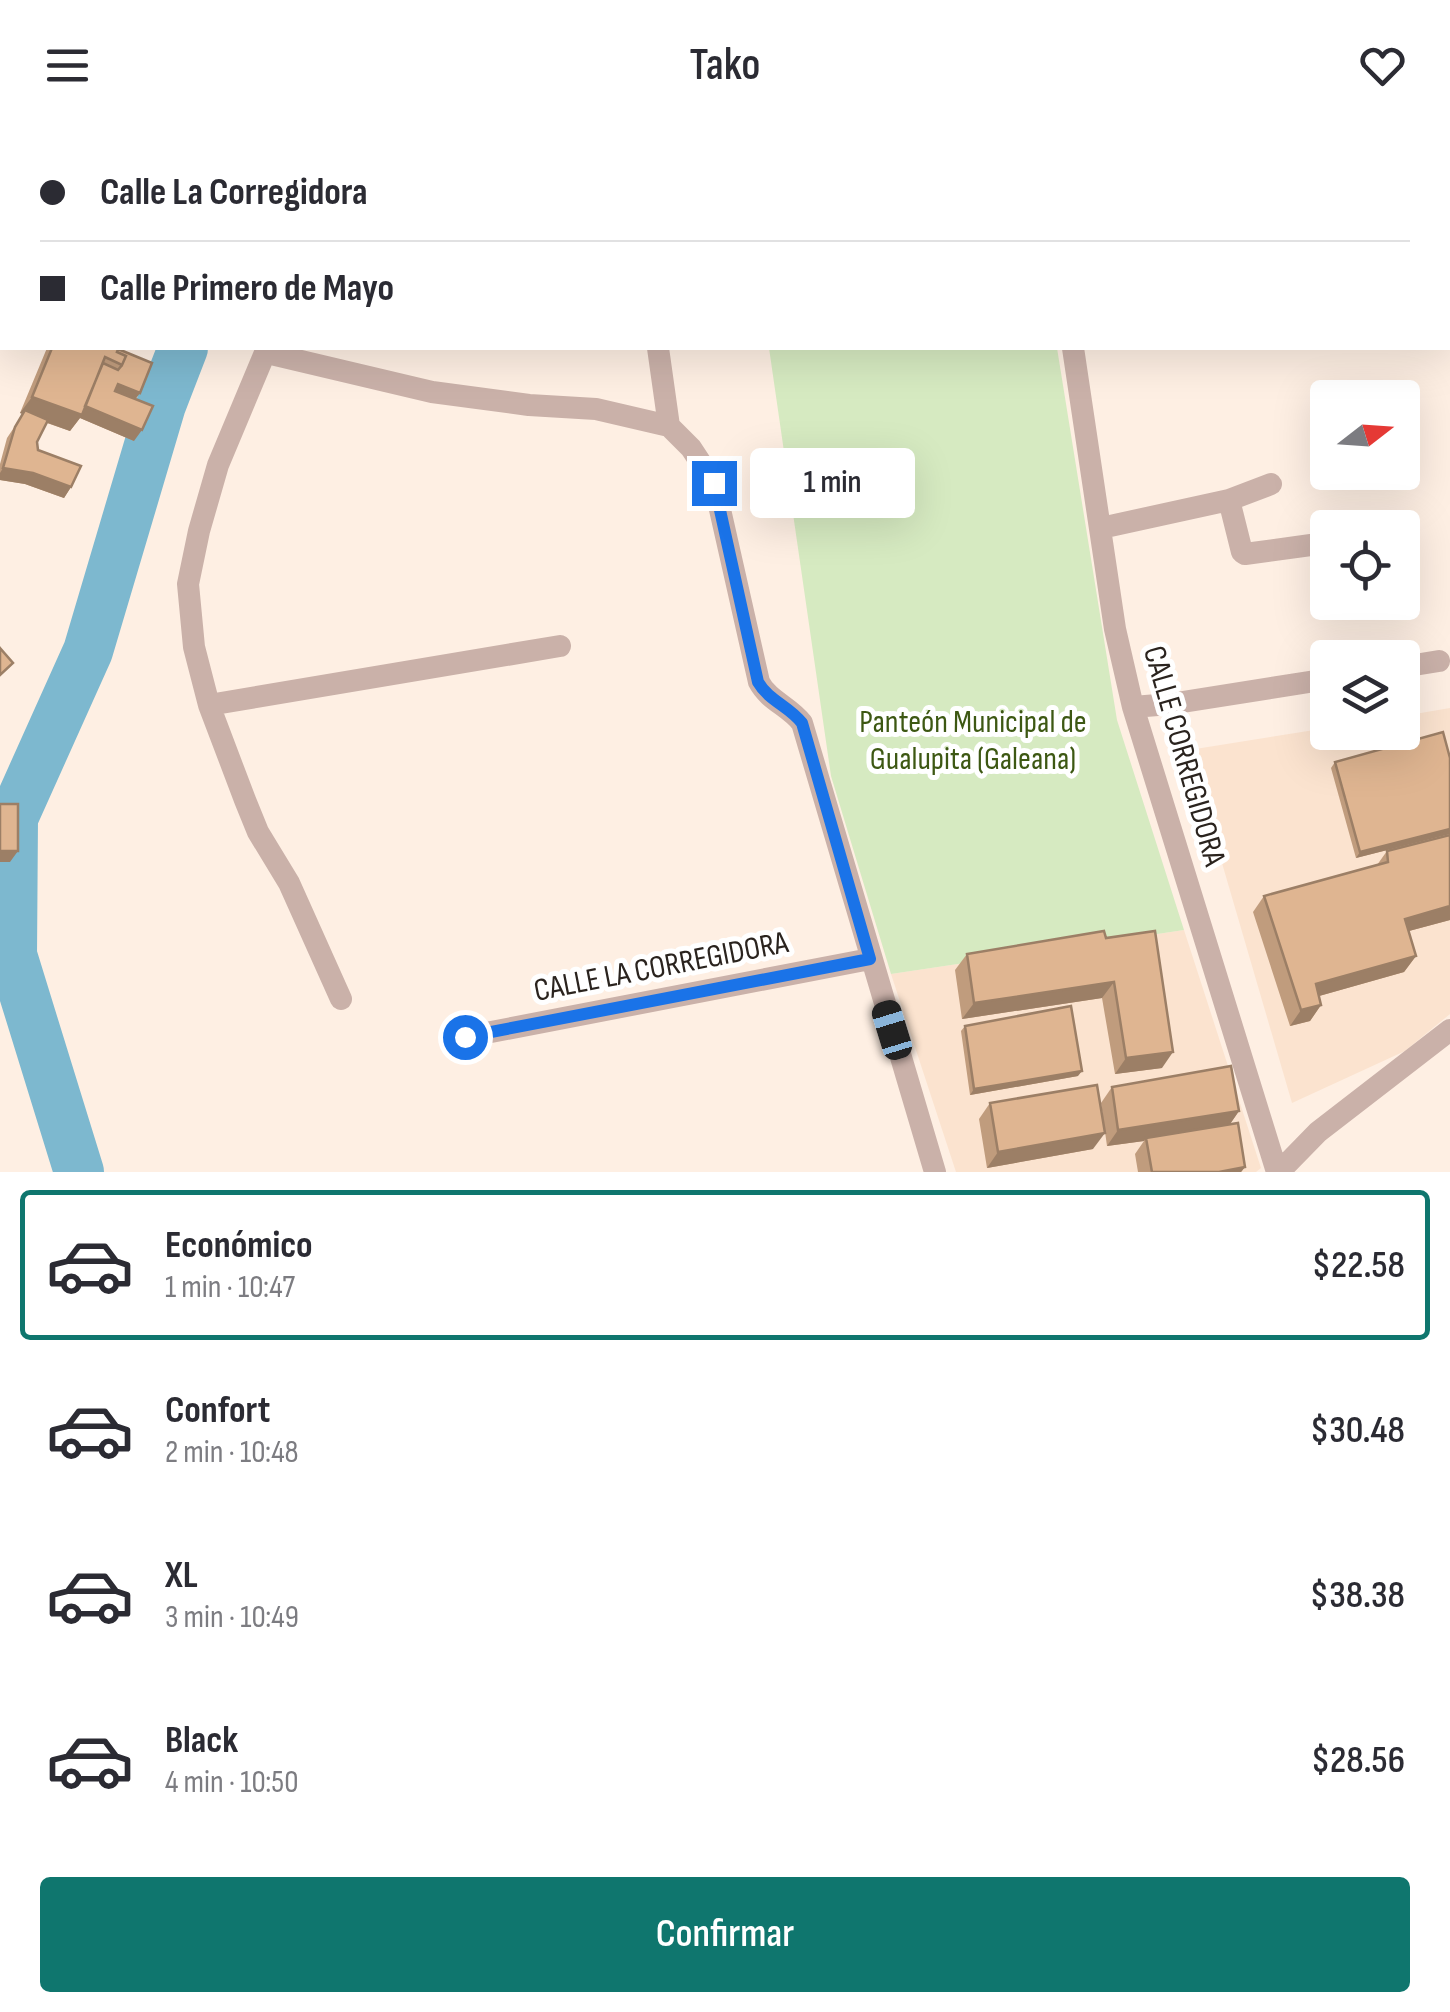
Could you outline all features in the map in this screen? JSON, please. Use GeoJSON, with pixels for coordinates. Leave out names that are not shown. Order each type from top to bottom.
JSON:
{"type":"FeatureCollection","features":[{"type":"Feature","properties":{"kind":"street"},"geometry":{"type":"LineString","coordinates":[[341,1000],[289,882],[258,832],[209,705],[194,646],[188,584],[218,464],[267,350],[432,392],[529,405],[596,408],[669,426],[691,448],[714,483],[758,682],[766,696],[802,723],[936,1172]]}},
{"type":"Feature","properties":{"kind":"street"},"geometry":{"type":"LineString","coordinates":[[658,350],[669,426]]}},
{"type":"Feature","properties":{"kind":"street","name":"CALLE CORREGIDORA"},"geometry":{"type":"LineString","coordinates":[[1073,350],[1115,629],[1133,707],[1278,1172]]}},
{"type":"Feature","properties":{"kind":"street"},"geometry":{"type":"LineString","coordinates":[[1101,528],[1229,500],[1271,484]]}},
{"type":"Feature","properties":{"kind":"street"},"geometry":{"type":"LineString","coordinates":[[1229,500],[1242,552],[1310,545]]}},
{"type":"Feature","properties":{"kind":"street"},"geometry":{"type":"LineString","coordinates":[[209,705],[560,646]]}},
{"type":"Feature","properties":{"kind":"street"},"geometry":{"type":"LineString","coordinates":[[1420,665],[1439,662]]}},
{"type":"Feature","properties":{"kind":"street"},"geometry":{"type":"LineString","coordinates":[[1133,707],[1310,682]]}},
{"type":"Feature","properties":{"kind":"street","name":"CALLE LA CORREGIDORA"},"geometry":{"type":"LineString","coordinates":[[465,1037],[870,959]]}},
{"type":"Feature","properties":{"kind":"street"},"geometry":{"type":"LineString","coordinates":[[1278,1172],[1318,1132],[1450,1030]]}},
{"type":"Feature","properties":{"kind":"shaded area"},"geometry":{"type":"Polygon","coordinates":[[[1450,708],[1450,1014],[1405,1051],[1292,1103],[1189,750],[1310,731],[1310,750],[1420,750],[1420,713],[1450,708]]]}},
{"type":"Feature","properties":{"kind":"shaded area"},"geometry":{"type":"Polygon","coordinates":[[[1184,930],[1261,1168],[1256,1172],[956,1172],[891,974],[1184,930]]]}},
{"type":"Feature","properties":{"kind":"green space","name":"Panteón Municipal de Gualupita (Galeana)"},"geometry":{"type":"Polygon","coordinates":[[[769,350],[1057,350],[1117,720],[1184,930],[891,974],[831,776],[769,350]]]}},
{"type":"Feature","properties":{"kind":"building"},"geometry":{"type":"Polygon","coordinates":[[[51,350],[118,350],[126,356],[122,365],[105,357],[82,415],[32,397],[51,350]]]}},
{"type":"Feature","properties":{"kind":"building"},"geometry":{"type":"Polygon","coordinates":[[[117,352],[152,363],[140,393],[118,384],[115,391],[153,406],[142,430],[85,406],[103,363],[118,370],[122,365],[126,356],[117,352]]]}},
{"type":"Feature","properties":{"kind":"building"},"geometry":{"type":"Polygon","coordinates":[[[25,410],[48,420],[37,442],[38,450],[81,466],[71,487],[33,473],[3,468],[15,427],[25,410]]]}},
{"type":"Feature","properties":{"kind":"building"},"geometry":{"type":"Polygon","coordinates":[[[0,648],[13,663],[0,675],[0,648]]]}},
{"type":"Feature","properties":{"kind":"building"},"geometry":{"type":"Polygon","coordinates":[[[1443,732],[1450,758],[1450,829],[1360,852],[1335,762],[1378,750],[1420,750],[1420,738],[1443,732]]]}},
{"type":"Feature","properties":{"kind":"building"},"geometry":{"type":"Polygon","coordinates":[[[0,804],[18,804],[18,851],[0,851],[0,804]]]}},
{"type":"Feature","properties":{"kind":"building"},"geometry":{"type":"Polygon","coordinates":[[[1450,835],[1450,906],[1405,919],[1416,956],[1316,984],[1321,1005],[1301,1010],[1264,896],[1388,862],[1387,851],[1450,835]]]}},
{"type":"Feature","properties":{"kind":"building"},"geometry":{"type":"Polygon","coordinates":[[[1104,931],[1106,938],[1155,931],[1173,1052],[1126,1058],[1114,982],[974,1003],[967,954],[1104,931]]]}},
{"type":"Feature","properties":{"kind":"building"},"geometry":{"type":"Polygon","coordinates":[[[1071,1006],[1082,1071],[974,1089],[965,1026],[1071,1006]]]}},
{"type":"Feature","properties":{"kind":"building"},"geometry":{"type":"Polygon","coordinates":[[[1231,1066],[1239,1111],[1118,1130],[1112,1087],[1231,1066]]]}},
{"type":"Feature","properties":{"kind":"building"},"geometry":{"type":"Polygon","coordinates":[[[1097,1085],[1105,1133],[998,1152],[990,1103],[1097,1085]]]}},
{"type":"Feature","properties":{"kind":"building"},"geometry":{"type":"Polygon","coordinates":[[[1238,1123],[1245,1167],[1219,1172],[1152,1172],[1146,1138],[1238,1123]]]}},
{"type":"Feature","properties":{"kind":"waterway"},"geometry":{"type":"LineString","coordinates":[[79,1172],[12,955],[13,818],[88,651],[161,405],[182,350]]}},
{"type":"Feature","properties":{"kind":"route"},"geometry":{"type":"LineString","coordinates":[[465,1037],[870,959],[802,723],[766,696],[758,682],[714,483]]}}]}
